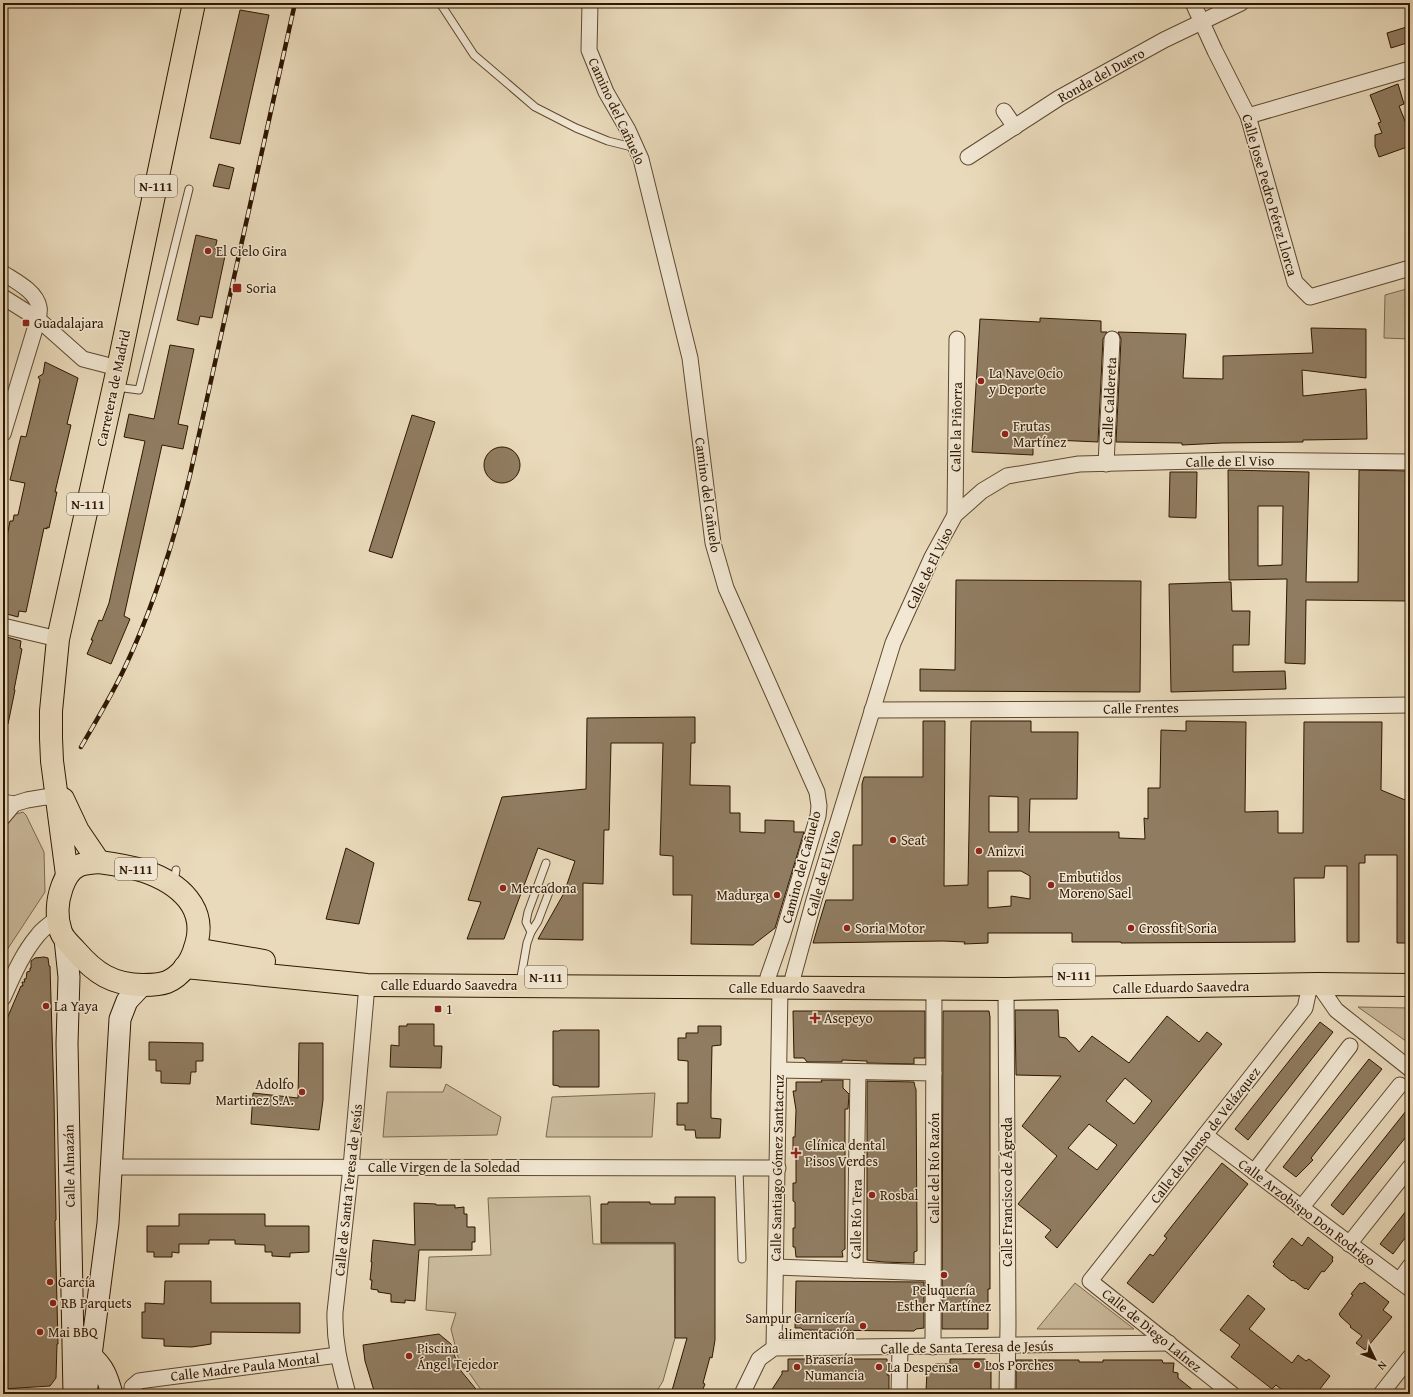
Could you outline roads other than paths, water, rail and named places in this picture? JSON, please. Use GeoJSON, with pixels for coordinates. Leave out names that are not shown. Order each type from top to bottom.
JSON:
{"type":"FeatureCollection","features":[{"type":"Feature","properties":{"kind":"main road","name":"Carretera de Madrid"},"geometry":{"type":"LineString","coordinates":[[67,875],[61,802],[54,775],[50,712],[58,640],[116,377],[194,3]]}},
{"type":"Feature","properties":{"kind":"main road","name":"Carretera de Madrid"},"geometry":{"type":"LineString","coordinates":[[61,802],[99,862]]}},
{"type":"Feature","properties":{"kind":"main road","name":"N-111"},"geometry":{"type":"LineString","coordinates":[[67,875],[78,866],[99,862],[143,871],[170,883],[190,900],[198,917],[198,940],[190,958]]}},
{"type":"Feature","properties":{"kind":"main road"},"geometry":{"type":"LineString","coordinates":[[67,875],[60,893],[58,905],[61,928],[86,963],[100,973],[118,982],[131,985],[157,985],[165,983],[179,975],[190,958]]}},
{"type":"Feature","properties":{"kind":"main road","name":"Calle Eduardo Saavedra"},"geometry":{"type":"LineString","coordinates":[[190,958],[284,970],[367,984],[780,980],[1032,975],[1312,976],[1369,978],[1410,977]]}},
{"type":"Feature","properties":{"kind":"main road","name":"Calle Eduardo Saavedra"},"geometry":{"type":"LineString","coordinates":[[284,970],[333,970],[521,976],[780,980],[934,989],[1410,984]]}},
{"type":"Feature","properties":{"kind":"street","name":"Camino del Cañuelo"},"geometry":{"type":"LineString","coordinates":[[590,3],[589,50],[606,92],[628,130],[641,159],[690,358],[714,543],[726,588],[816,792],[819,806],[818,816],[782,937],[780,980]]}},
{"type":"Feature","properties":{"kind":"street","name":"Calle Jose Pedro Pérez Llorca"},"geometry":{"type":"LineString","coordinates":[[1193,3],[1248,116],[1295,282],[1310,297],[1410,268]]}},
{"type":"Feature","properties":{"kind":"street","name":"Ronda del Duero"},"geometry":{"type":"LineString","coordinates":[[968,157],[1059,98],[1164,40],[1241,3]]}},
{"type":"Feature","properties":{"kind":"street"},"geometry":{"type":"LineString","coordinates":[[1248,116],[1410,69]]}},
{"type":"Feature","properties":{"kind":"street"},"geometry":{"type":"LineString","coordinates":[[1004,111],[1015,127]]}},
{"type":"Feature","properties":{"kind":"street"},"geometry":{"type":"LineString","coordinates":[[3,272],[29,291],[36,298],[39,307],[38,319],[3,434]]}},
{"type":"Feature","properties":{"kind":"street"},"geometry":{"type":"LineString","coordinates":[[3,297],[38,319],[83,359],[116,377]]}},
{"type":"Feature","properties":{"kind":"street","name":"Calle la Piñorra"},"geometry":{"type":"LineString","coordinates":[[956,515],[957,339]]}},
{"type":"Feature","properties":{"kind":"street","name":"Calle Caldereta"},"geometry":{"type":"LineString","coordinates":[[1106,464],[1112,339]]}},
{"type":"Feature","properties":{"kind":"street","name":"Calle de El Viso"},"geometry":{"type":"LineString","coordinates":[[780,980],[814,900],[893,643],[932,557],[956,515],[982,491],[1007,476],[1080,464],[1237,460],[1410,462]]}},
{"type":"Feature","properties":{"kind":"street"},"geometry":{"type":"LineString","coordinates":[[3,626],[58,640]]}},
{"type":"Feature","properties":{"kind":"street","name":"Calle Frentes"},"geometry":{"type":"LineString","coordinates":[[872,710],[1143,709],[1410,705]]}},
{"type":"Feature","properties":{"kind":"street"},"geometry":{"type":"LineString","coordinates":[[3,817],[8,803],[39,798],[61,802]]}},
{"type":"Feature","properties":{"kind":"street"},"geometry":{"type":"LineString","coordinates":[[3,998],[22,957],[40,932],[55,920],[61,928]]}},
{"type":"Feature","properties":{"kind":"street","name":"Calle Almazán"},"geometry":{"type":"LineString","coordinates":[[61,928],[69,977],[67,1043],[74,1394]]}},
{"type":"Feature","properties":{"kind":"street","name":"Calle Santiago Gómez Santacruz"},"geometry":{"type":"LineString","coordinates":[[774,1348],[780,980]]}},
{"type":"Feature","properties":{"kind":"street","name":"Calle de Santa Teresa de Jesús"},"geometry":{"type":"LineString","coordinates":[[348,1394],[338,1356],[335,1312],[351,1167],[367,984]]}},
{"type":"Feature","properties":{"kind":"street"},"geometry":{"type":"LineString","coordinates":[[86,1394],[108,1223],[120,1019],[127,1001],[142,985]]}},
{"type":"Feature","properties":{"kind":"street"},"geometry":{"type":"LineString","coordinates":[[1314,985],[1336,1010],[1410,1069]]}},
{"type":"Feature","properties":{"kind":"street","name":"Calle de Alonso de Velázquez"},"geometry":{"type":"LineString","coordinates":[[1090,1281],[1305,1008],[1314,985]]}},
{"type":"Feature","properties":{"kind":"street","name":"Calle del Río Razón"},"geometry":{"type":"LineString","coordinates":[[933,1347],[934,989]]}},
{"type":"Feature","properties":{"kind":"street","name":"Calle Francisco de Ágreda"},"geometry":{"type":"LineString","coordinates":[[1006,989],[1007,1394]]}},
{"type":"Feature","properties":{"kind":"street"},"geometry":{"type":"LineString","coordinates":[[1254,1172],[1350,1046]]}},
{"type":"Feature","properties":{"kind":"street"},"geometry":{"type":"LineString","coordinates":[[778,1070],[934,1073]]}},
{"type":"Feature","properties":{"kind":"street","name":"Calle Río Tera"},"geometry":{"type":"LineString","coordinates":[[855,1270],[858,1072]]}},
{"type":"Feature","properties":{"kind":"street"},"geometry":{"type":"LineString","coordinates":[[1301,1208],[1400,1085]]}},
{"type":"Feature","properties":{"kind":"street","name":"Calle Arzobispo Don Rodrigo"},"geometry":{"type":"LineString","coordinates":[[1205,1135],[1404,1285]]}},
{"type":"Feature","properties":{"kind":"street","name":"Calle Virgen de la Soledad"},"geometry":{"type":"LineString","coordinates":[[111,1167],[778,1168]]}},
{"type":"Feature","properties":{"kind":"street"},"geometry":{"type":"LineString","coordinates":[[1349,1244],[1410,1167]]}},
{"type":"Feature","properties":{"kind":"street"},"geometry":{"type":"LineString","coordinates":[[1404,1285],[1410,1266]]}},
{"type":"Feature","properties":{"kind":"street"},"geometry":{"type":"LineString","coordinates":[[776,1267],[933,1272]]}},
{"type":"Feature","properties":{"kind":"street","name":"Calle de Diego Laínez"},"geometry":{"type":"LineString","coordinates":[[1090,1281],[1232,1394]]}},
{"type":"Feature","properties":{"kind":"street","name":"Calle de Santa Teresa de Jesús"},"geometry":{"type":"LineString","coordinates":[[774,1348],[900,1348],[1169,1343]]}},
{"type":"Feature","properties":{"kind":"street"},"geometry":{"type":"LineString","coordinates":[[742,1394],[759,1359],[774,1348]]}},
{"type":"Feature","properties":{"kind":"street"},"geometry":{"type":"LineString","coordinates":[[899,1394],[900,1348]]}},
{"type":"Feature","properties":{"kind":"street"},"geometry":{"type":"LineString","coordinates":[[90,1355],[101,1364],[108,1389]]}},
{"type":"Feature","properties":{"kind":"street","name":"Calle Madre Paula Montal"},"geometry":{"type":"LineString","coordinates":[[132,1391],[139,1381],[338,1356]]}},
{"type":"Feature","properties":{"kind":"street"},"geometry":{"type":"LineString","coordinates":[[1381,1394],[1410,1357]]}},
{"type":"Feature","properties":{"kind":"lane"},"geometry":{"type":"LineString","coordinates":[[440,3],[474,55],[535,107],[576,128],[608,141],[636,148]]}},
{"type":"Feature","properties":{"kind":"lane"},"geometry":{"type":"LineString","coordinates":[[116,377],[140,390],[189,189]]}},
{"type":"Feature","properties":{"kind":"lane"},"geometry":{"type":"LineString","coordinates":[[531,932],[526,922],[528,912],[546,863]]}},
{"type":"Feature","properties":{"kind":"lane"},"geometry":{"type":"LineString","coordinates":[[521,976],[527,943],[531,932],[538,922],[551,887]]}},
{"type":"Feature","properties":{"kind":"lane"},"geometry":{"type":"LineString","coordinates":[[739,1168],[742,1259]]}},
{"type":"Feature","properties":{"kind":"railway"},"geometry":{"type":"LineString","coordinates":[[81,747],[115,688],[145,621],[177,524],[190,475],[295,3]]}},
{"type":"Feature","properties":{"kind":"place","name":"El Cielo Gira"},"geometry":{"type":"Point","coordinates":[208,251]}},
{"type":"Feature","properties":{"kind":"place","name":"Soria"},"geometry":{"type":"Point","coordinates":[237,288]}},
{"type":"Feature","properties":{"kind":"place","name":"Guadalajara"},"geometry":{"type":"Point","coordinates":[26,323]}},
{"type":"Feature","properties":{"kind":"place","name":"La Nave Ocio y Deporte"},"geometry":{"type":"Point","coordinates":[981,381]}},
{"type":"Feature","properties":{"kind":"place","name":"Frutas Martínez"},"geometry":{"type":"Point","coordinates":[1005,434]}},
{"type":"Feature","properties":{"kind":"place","name":"Seat"},"geometry":{"type":"Point","coordinates":[893,840]}},
{"type":"Feature","properties":{"kind":"place","name":"Anizvi"},"geometry":{"type":"Point","coordinates":[979,851]}},
{"type":"Feature","properties":{"kind":"place","name":"Embutidos Moreno Sael"},"geometry":{"type":"Point","coordinates":[1051,885]}},
{"type":"Feature","properties":{"kind":"place","name":"Mercadona"},"geometry":{"type":"Point","coordinates":[503,888]}},
{"type":"Feature","properties":{"kind":"place","name":"Madurga"},"geometry":{"type":"Point","coordinates":[777,895]}},
{"type":"Feature","properties":{"kind":"place","name":"Soria Motor"},"geometry":{"type":"Point","coordinates":[847,928]}},
{"type":"Feature","properties":{"kind":"place","name":"Crossfit Soria"},"geometry":{"type":"Point","coordinates":[1131,928]}},
{"type":"Feature","properties":{"kind":"place","name":"La Yaya"},"geometry":{"type":"Point","coordinates":[46,1006]}},
{"type":"Feature","properties":{"kind":"place","name":"1"},"geometry":{"type":"Point","coordinates":[438,1009]}},
{"type":"Feature","properties":{"kind":"place","name":"Asepeyo"},"geometry":{"type":"Point","coordinates":[815,1018]}},
{"type":"Feature","properties":{"kind":"place","name":"Adolfo Martinez S.A."},"geometry":{"type":"Point","coordinates":[302,1092]}},
{"type":"Feature","properties":{"kind":"place","name":"Clínica dental Pisos Verdes"},"geometry":{"type":"Point","coordinates":[796,1153]}},
{"type":"Feature","properties":{"kind":"place","name":"Rosbal"},"geometry":{"type":"Point","coordinates":[872,1195]}},
{"type":"Feature","properties":{"kind":"place","name":"Peluquería Esther Martínez"},"geometry":{"type":"Point","coordinates":[944,1275]}},
{"type":"Feature","properties":{"kind":"place","name":"García"},"geometry":{"type":"Point","coordinates":[50,1282]}},
{"type":"Feature","properties":{"kind":"place","name":"RB Parquets"},"geometry":{"type":"Point","coordinates":[53,1303]}},
{"type":"Feature","properties":{"kind":"place","name":"Sampur Carnicería alimentación"},"geometry":{"type":"Point","coordinates":[863,1326]}},
{"type":"Feature","properties":{"kind":"place","name":"Mai BBQ"},"geometry":{"type":"Point","coordinates":[40,1332]}},
{"type":"Feature","properties":{"kind":"place","name":"Piscina Ángel Tejedor"},"geometry":{"type":"Point","coordinates":[409,1356]}},
{"type":"Feature","properties":{"kind":"place","name":"Los Porches"},"geometry":{"type":"Point","coordinates":[977,1365]}},
{"type":"Feature","properties":{"kind":"place","name":"Brasería Numancia"},"geometry":{"type":"Point","coordinates":[797,1367]}},
{"type":"Feature","properties":{"kind":"place","name":"La Despensa"},"geometry":{"type":"Point","coordinates":[879,1367]}}]}
